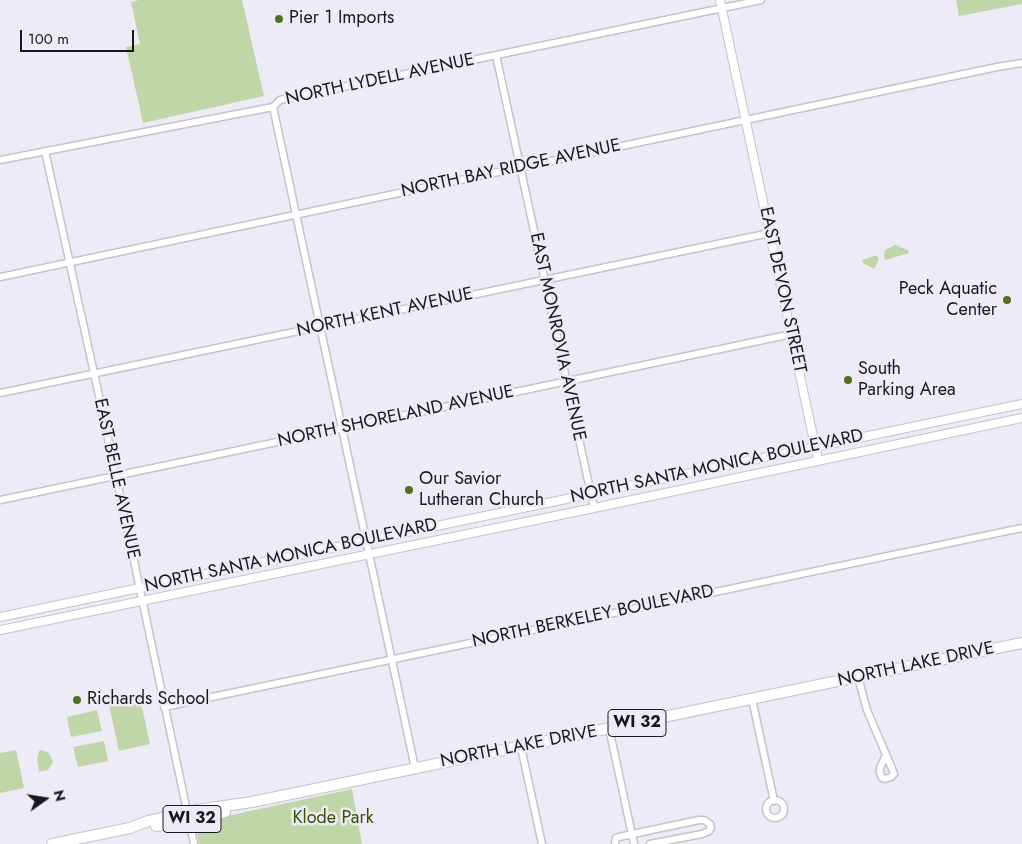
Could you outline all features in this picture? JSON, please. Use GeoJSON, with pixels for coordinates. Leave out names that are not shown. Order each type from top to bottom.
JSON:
{"type":"FeatureCollection","features":[{"type":"Feature","properties":{"kind":"main road","name":"NORTH LAKE DRIVE"},"geometry":{"type":"LineString","coordinates":[[52,844],[130,828],[148,821],[188,816],[1022,643]]}},
{"type":"Feature","properties":{"kind":"street","name":"EAST DEVON STREET"},"geometry":{"type":"LineString","coordinates":[[720,0],[818,460]]}},
{"type":"Feature","properties":{"kind":"street","name":"NORTH LYDELL AVENUE"},"geometry":{"type":"LineString","coordinates":[[0,160],[273,107],[280,100],[761,0]]}},
{"type":"Feature","properties":{"kind":"street","name":"EAST MONROVIA AVENUE"},"geometry":{"type":"LineString","coordinates":[[496,55],[594,508]]}},
{"type":"Feature","properties":{"kind":"street","name":"NORTH BAY RIDGE AVENUE"},"geometry":{"type":"LineString","coordinates":[[0,276],[520,166],[998,67],[1022,64]]}},
{"type":"Feature","properties":{"kind":"street"},"geometry":{"type":"LineString","coordinates":[[273,107],[415,768]]}},
{"type":"Feature","properties":{"kind":"street","name":"EAST BELLE AVENUE"},"geometry":{"type":"LineString","coordinates":[[45,151],[194,844]]}},
{"type":"Feature","properties":{"kind":"street","name":"NORTH KENT AVENUE"},"geometry":{"type":"LineString","coordinates":[[0,393],[770,233]]}},
{"type":"Feature","properties":{"kind":"street","name":"NORTH SHORELAND AVENUE"},"geometry":{"type":"LineString","coordinates":[[0,500],[792,334]]}},
{"type":"Feature","properties":{"kind":"street","name":"NORTH SANTA MONICA BOULEVARD"},"geometry":{"type":"LineString","coordinates":[[0,617],[1022,404]]}},
{"type":"Feature","properties":{"kind":"street","name":"NORTH SANTA MONICA BOULEVARD"},"geometry":{"type":"LineString","coordinates":[[0,630],[1022,418]]}},
{"type":"Feature","properties":{"kind":"street","name":"NORTH BERKELEY BOULEVARD"},"geometry":{"type":"LineString","coordinates":[[164,708],[1022,528]]}},
{"type":"Feature","properties":{"kind":"street"},"geometry":{"type":"LineString","coordinates":[[858,677],[867,710],[886,755]]}},
{"type":"Feature","properties":{"kind":"street"},"geometry":{"type":"LineString","coordinates":[[752,699],[774,801]]}},
{"type":"Feature","properties":{"kind":"street"},"geometry":{"type":"LineString","coordinates":[[610,728],[634,844]]}},
{"type":"Feature","properties":{"kind":"street"},"geometry":{"type":"LineString","coordinates":[[521,747],[542,844]]}},
{"type":"Feature","properties":{"kind":"street"},"geometry":{"type":"LineString","coordinates":[[615,844],[616,838],[631,834],[699,820],[704,820],[710,824],[709,831],[702,834],[650,844]]}},
{"type":"Feature","properties":{"kind":"green space"},"geometry":{"type":"Polygon","coordinates":[[[139,0],[242,0],[264,96],[143,123],[126,47],[140,44],[131,2],[139,0]]]}},
{"type":"Feature","properties":{"kind":"green space"},"geometry":{"type":"Polygon","coordinates":[[[956,0],[1022,0],[1022,4],[959,16],[956,0]]]}},
{"type":"Feature","properties":{"kind":"green space"},"geometry":{"type":"Polygon","coordinates":[[[895,245],[908,250],[909,253],[885,260],[885,250],[895,245]]]}},
{"type":"Feature","properties":{"kind":"green space"},"geometry":{"type":"Polygon","coordinates":[[[877,256],[879,259],[874,269],[863,263],[862,260],[877,256]]]}},
{"type":"Feature","properties":{"kind":"green space"},"geometry":{"type":"Polygon","coordinates":[[[140,698],[150,744],[119,751],[109,705],[140,698]]]}},
{"type":"Feature","properties":{"kind":"green space"},"geometry":{"type":"Polygon","coordinates":[[[97,710],[102,731],[71,737],[67,717],[97,710]]]}},
{"type":"Feature","properties":{"kind":"green space"},"geometry":{"type":"Polygon","coordinates":[[[104,741],[108,761],[78,767],[73,747],[104,741]]]}},
{"type":"Feature","properties":{"kind":"green space"},"geometry":{"type":"Polygon","coordinates":[[[16,750],[24,788],[0,793],[0,753],[16,750]]]}},
{"type":"Feature","properties":{"kind":"green space"},"geometry":{"type":"Polygon","coordinates":[[[42,750],[49,753],[53,762],[48,770],[39,772],[37,758],[39,751],[42,750]]]}},
{"type":"Feature","properties":{"kind":"green space","name":"Klode Park"},"geometry":{"type":"Polygon","coordinates":[[[352,789],[362,844],[199,844],[196,825],[199,822],[352,789]]]}},
{"type":"Feature","properties":{"kind":"place","name":"Pier 1 Imports"},"geometry":{"type":"Point","coordinates":[279,19]}},
{"type":"Feature","properties":{"kind":"place","name":"Peck Aquatic Center"},"geometry":{"type":"Point","coordinates":[1007,300]}},
{"type":"Feature","properties":{"kind":"place","name":"South Parking Area"},"geometry":{"type":"Point","coordinates":[848,380]}},
{"type":"Feature","properties":{"kind":"place","name":"Our Savior Lutheran Church"},"geometry":{"type":"Point","coordinates":[409,490]}},
{"type":"Feature","properties":{"kind":"place","name":"Richards School"},"geometry":{"type":"Point","coordinates":[77,700]}}]}
